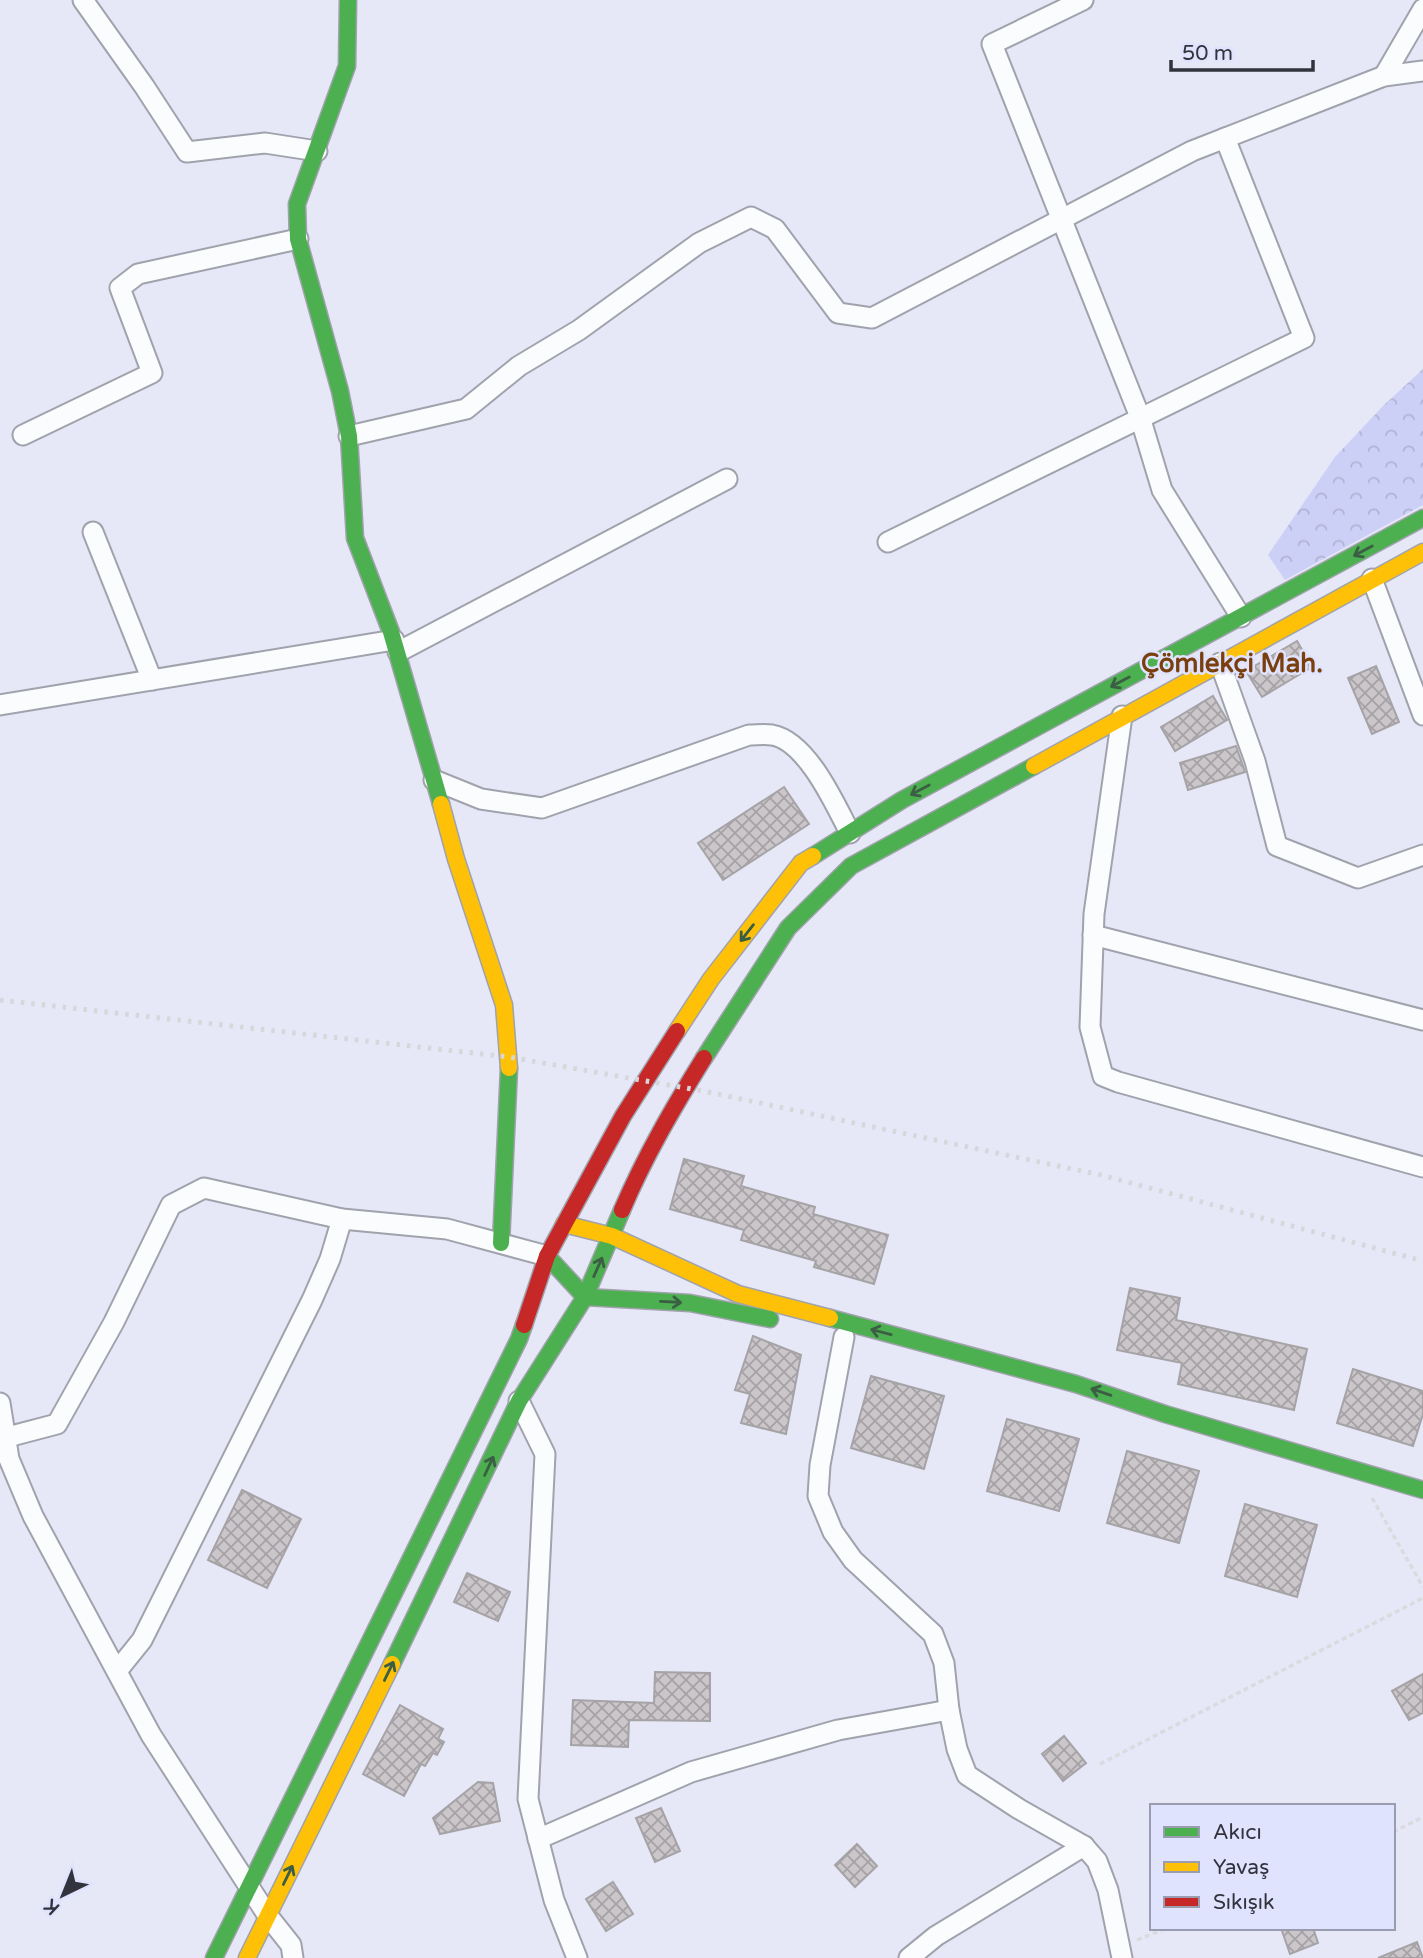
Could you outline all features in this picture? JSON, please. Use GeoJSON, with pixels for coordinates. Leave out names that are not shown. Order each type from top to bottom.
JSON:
{"type":"FeatureCollection","features":[{"type":"Feature","properties":{"kind":"main road"},"geometry":{"type":"LineString","coordinates":[[348,0],[347,66],[297,204],[299,239],[340,391],[349,436],[355,538],[396,646],[456,859],[504,1005],[509,1057],[501,1243]]}},
{"type":"Feature","properties":{"kind":"main road"},"geometry":{"type":"LineString","coordinates":[[214,1958],[519,1339],[547,1256],[564,1224],[623,1116],[712,979],[801,863],[902,800],[1423,518]]}},
{"type":"Feature","properties":{"kind":"main road"},"geometry":{"type":"LineString","coordinates":[[247,1958],[449,1551],[519,1401],[585,1297],[636,1177],[667,1117],[788,928],[851,866],[1423,552]]}},
{"type":"Feature","properties":{"kind":"main road"},"geometry":{"type":"LineString","coordinates":[[564,1224],[612,1236],[738,1294],[1076,1384],[1165,1414],[1423,1490]]}},
{"type":"Feature","properties":{"kind":"main road"},"geometry":{"type":"LineString","coordinates":[[547,1256],[585,1297],[690,1303],[844,1337],[974,1373]]}},
{"type":"Feature","properties":{"kind":"main road"},"geometry":{"type":"LineString","coordinates":[[1091,1406],[1117,1414],[1165,1414]]}},
{"type":"Feature","properties":{"kind":"street"},"geometry":{"type":"LineString","coordinates":[[82,0],[144,86],[187,152],[265,143],[317,151]]}},
{"type":"Feature","properties":{"kind":"street"},"geometry":{"type":"LineString","coordinates":[[1083,0],[992,44],[1140,417],[1161,490],[1241,617]]}},
{"type":"Feature","properties":{"kind":"street"},"geometry":{"type":"LineString","coordinates":[[1384,76],[1423,9]]}},
{"type":"Feature","properties":{"kind":"street"},"geometry":{"type":"LineString","coordinates":[[349,436],[466,410],[519,366],[579,330],[699,243],[751,217],[775,229],[838,313],[873,317],[1192,151],[1384,76],[1423,71]]}},
{"type":"Feature","properties":{"kind":"street"},"geometry":{"type":"LineString","coordinates":[[888,542],[1304,338],[1225,138]]}},
{"type":"Feature","properties":{"kind":"street"},"geometry":{"type":"LineString","coordinates":[[23,435],[152,373],[120,288],[138,274],[299,239]]}},
{"type":"Feature","properties":{"kind":"street"},"geometry":{"type":"LineString","coordinates":[[0,705],[152,680],[396,646],[727,479]]}},
{"type":"Feature","properties":{"kind":"street"},"geometry":{"type":"LineString","coordinates":[[93,532],[152,680]]}},
{"type":"Feature","properties":{"kind":"street"},"geometry":{"type":"LineString","coordinates":[[1372,579],[1423,715]]}},
{"type":"Feature","properties":{"kind":"street"},"geometry":{"type":"LineString","coordinates":[[1220,663],[1255,761],[1278,846],[1359,878],[1423,855]]}},
{"type":"Feature","properties":{"kind":"street"},"geometry":{"type":"LineString","coordinates":[[1122,716],[1094,914],[1090,1027],[1103,1076],[1423,1167]]}},
{"type":"Feature","properties":{"kind":"street"},"geometry":{"type":"LineString","coordinates":[[434,780],[481,799],[541,808],[749,735],[774,735],[796,749],[818,774],[850,833]]}},
{"type":"Feature","properties":{"kind":"street"},"geometry":{"type":"LineString","coordinates":[[1093,935],[1423,1020]]}},
{"type":"Feature","properties":{"kind":"street"},"geometry":{"type":"LineString","coordinates":[[3,1439],[57,1424],[114,1322],[170,1205],[204,1188],[342,1219],[447,1229],[547,1256]]}},
{"type":"Feature","properties":{"kind":"street"},"geometry":{"type":"LineString","coordinates":[[117,1671],[142,1640],[312,1300],[331,1259],[342,1219]]}},
{"type":"Feature","properties":{"kind":"street"},"geometry":{"type":"LineString","coordinates":[[844,1337],[820,1465],[818,1496],[833,1532],[853,1560],[933,1634],[944,1663],[957,1749],[967,1775],[1084,1846],[1097,1861],[1108,1890],[1120,1952]]}},
{"type":"Feature","properties":{"kind":"street"},"geometry":{"type":"LineString","coordinates":[[519,1401],[545,1454],[528,1800],[554,1900],[577,1958]]}},
{"type":"Feature","properties":{"kind":"street"},"geometry":{"type":"LineString","coordinates":[[0,1403],[3,1439],[33,1516],[151,1735],[268,1916],[291,1945],[293,1958]]}},
{"type":"Feature","properties":{"kind":"street"},"geometry":{"type":"LineString","coordinates":[[538,1839],[691,1772],[838,1730],[949,1710]]}},
{"type":"Feature","properties":{"kind":"street"},"geometry":{"type":"LineString","coordinates":[[909,1958],[936,1936],[1084,1846]]}},
{"type":"Feature","properties":{"kind":"path"},"geometry":{"type":"LineString","coordinates":[[1356,1470],[1423,1587]]}},
{"type":"Feature","properties":{"kind":"path"},"geometry":{"type":"LineString","coordinates":[[1100,1764],[1423,1598]]}},
{"type":"Feature","properties":{"kind":"path"},"geometry":{"type":"LineString","coordinates":[[1395,1831],[1423,1817]]}},
{"type":"Feature","properties":{"kind":"path"},"geometry":{"type":"LineString","coordinates":[[1120,1952],[1163,1930]]}},
{"type":"Feature","properties":{"kind":"green space"},"geometry":{"type":"Polygon","coordinates":[[[1423,369],[1423,505],[1285,580],[1268,555],[1335,457],[1383,406],[1423,369]]]}},
{"type":"Feature","properties":{"kind":"building"},"geometry":{"type":"Polygon","coordinates":[[[1297,641],[1312,667],[1262,697],[1246,671],[1297,641]]]}},
{"type":"Feature","properties":{"kind":"building"},"geometry":{"type":"Polygon","coordinates":[[[1376,666],[1399,722],[1372,734],[1348,678],[1376,666]]]}},
{"type":"Feature","properties":{"kind":"building"},"geometry":{"type":"Polygon","coordinates":[[[1213,696],[1227,720],[1175,751],[1161,727],[1213,696]]]}},
{"type":"Feature","properties":{"kind":"building"},"geometry":{"type":"Polygon","coordinates":[[[1236,746],[1245,772],[1188,790],[1180,763],[1236,746]]]}},
{"type":"Feature","properties":{"kind":"building"},"geometry":{"type":"Polygon","coordinates":[[[784,787],[809,824],[723,880],[698,843],[784,787]]]}},
{"type":"Feature","properties":{"kind":"building"},"geometry":{"type":"Polygon","coordinates":[[[684,1159],[744,1176],[741,1186],[815,1207],[813,1214],[888,1235],[874,1284],[814,1267],[816,1261],[741,1240],[744,1230],[670,1209],[684,1159]]]}},
{"type":"Feature","properties":{"kind":"building"},"geometry":{"type":"Polygon","coordinates":[[[1130,1288],[1180,1298],[1176,1320],[1307,1349],[1294,1410],[1178,1384],[1182,1363],[1117,1350],[1130,1288]]]}},
{"type":"Feature","properties":{"kind":"building"},"geometry":{"type":"Polygon","coordinates":[[[753,1336],[801,1355],[786,1434],[741,1423],[750,1394],[735,1390],[753,1336]]]}},
{"type":"Feature","properties":{"kind":"building"},"geometry":{"type":"Polygon","coordinates":[[[1353,1369],[1423,1391],[1423,1414],[1413,1446],[1337,1423],[1353,1369]]]}},
{"type":"Feature","properties":{"kind":"building"},"geometry":{"type":"Polygon","coordinates":[[[871,1376],[944,1396],[924,1469],[851,1448],[871,1376]]]}},
{"type":"Feature","properties":{"kind":"building"},"geometry":{"type":"Polygon","coordinates":[[[1007,1419],[1079,1439],[1059,1511],[987,1491],[1007,1419]]]}},
{"type":"Feature","properties":{"kind":"building"},"geometry":{"type":"Polygon","coordinates":[[[1127,1451],[1199,1471],[1179,1543],[1107,1523],[1127,1451]]]}},
{"type":"Feature","properties":{"kind":"building"},"geometry":{"type":"Polygon","coordinates":[[[242,1490],[301,1519],[267,1588],[208,1560],[242,1490]]]}},
{"type":"Feature","properties":{"kind":"building"},"geometry":{"type":"Polygon","coordinates":[[[1245,1504],[1317,1525],[1297,1597],[1225,1576],[1245,1504]]]}},
{"type":"Feature","properties":{"kind":"building"},"geometry":{"type":"Polygon","coordinates":[[[467,1573],[510,1592],[498,1621],[454,1602],[467,1573]]]}},
{"type":"Feature","properties":{"kind":"building"},"geometry":{"type":"Polygon","coordinates":[[[655,1672],[710,1673],[710,1721],[629,1720],[628,1747],[571,1745],[573,1700],[654,1703],[655,1672]]]}},
{"type":"Feature","properties":{"kind":"building"},"geometry":{"type":"Polygon","coordinates":[[[1423,1674],[1423,1713],[1409,1720],[1392,1691],[1423,1674]]]}},
{"type":"Feature","properties":{"kind":"building"},"geometry":{"type":"Polygon","coordinates":[[[400,1705],[443,1729],[438,1739],[444,1742],[437,1755],[433,1753],[425,1766],[421,1764],[404,1796],[363,1774],[400,1705]]]}},
{"type":"Feature","properties":{"kind":"building"},"geometry":{"type":"Polygon","coordinates":[[[1064,1736],[1086,1763],[1063,1781],[1042,1754],[1064,1736]]]}},
{"type":"Feature","properties":{"kind":"building"},"geometry":{"type":"Polygon","coordinates":[[[478,1782],[493,1783],[500,1821],[440,1834],[433,1818],[478,1782]]]}},
{"type":"Feature","properties":{"kind":"building"},"geometry":{"type":"Polygon","coordinates":[[[661,1808],[680,1851],[655,1862],[636,1818],[661,1808]]]}},
{"type":"Feature","properties":{"kind":"building"},"geometry":{"type":"Polygon","coordinates":[[[857,1844],[877,1866],[855,1887],[835,1865],[857,1844]]]}},
{"type":"Feature","properties":{"kind":"building"},"geometry":{"type":"Polygon","coordinates":[[[613,1882],[633,1914],[606,1931],[586,1899],[613,1882]]]}},
{"type":"Feature","properties":{"kind":"building"},"geometry":{"type":"Polygon","coordinates":[[[1282,1930],[1314,1930],[1318,1943],[1290,1954],[1282,1930]]]}},
{"type":"Feature","properties":{"kind":"building"},"geometry":{"type":"Polygon","coordinates":[[[1417,1942],[1423,1958],[1378,1958],[1417,1942]]]}},
{"type":"Feature","properties":{"kind":"railway"},"geometry":{"type":"LineString","coordinates":[[0,1000],[509,1057],[703,1091],[1101,1175],[1423,1261]]}},
{"type":"Feature","properties":{"kind":"traffic: fast"},"geometry":{"type":"LineString","coordinates":[[348,0],[347,66],[297,204],[298,239],[340,391],[349,436],[355,538],[391,632],[441,804]]}},
{"type":"Feature","properties":{"kind":"traffic: fast"},"geometry":{"type":"LineString","coordinates":[[813,856],[902,800],[1423,518]]}},
{"type":"Feature","properties":{"kind":"traffic: fast"},"geometry":{"type":"LineString","coordinates":[[704,1058],[788,928],[851,866],[1034,766]]}},
{"type":"Feature","properties":{"kind":"traffic: fast"},"geometry":{"type":"LineString","coordinates":[[501,1243],[509,1068]]}},
{"type":"Feature","properties":{"kind":"traffic: fast"},"geometry":{"type":"LineString","coordinates":[[392,1664],[519,1401],[585,1297],[622,1210]]}},
{"type":"Feature","properties":{"kind":"traffic: fast"},"geometry":{"type":"LineString","coordinates":[[547,1256],[585,1297],[690,1303],[770,1319]]}},
{"type":"Feature","properties":{"kind":"traffic: fast"},"geometry":{"type":"LineString","coordinates":[[830,1318],[1076,1384],[1165,1414],[1423,1490]]}},
{"type":"Feature","properties":{"kind":"traffic: fast"},"geometry":{"type":"LineString","coordinates":[[214,1958],[524,1325]]}},
{"type":"Feature","properties":{"kind":"traffic: slow"},"geometry":{"type":"LineString","coordinates":[[1034,766],[1423,552]]}},
{"type":"Feature","properties":{"kind":"traffic: slow"},"geometry":{"type":"LineString","coordinates":[[441,804],[456,859],[504,1005],[509,1068]]}},
{"type":"Feature","properties":{"kind":"traffic: slow"},"geometry":{"type":"LineString","coordinates":[[677,1031],[711,979],[801,863],[813,856]]}},
{"type":"Feature","properties":{"kind":"traffic: slow"},"geometry":{"type":"LineString","coordinates":[[564,1224],[612,1236],[738,1294],[830,1318]]}},
{"type":"Feature","properties":{"kind":"traffic: slow"},"geometry":{"type":"LineString","coordinates":[[247,1958],[392,1664]]}},
{"type":"Feature","properties":{"kind":"traffic: jam"},"geometry":{"type":"LineString","coordinates":[[524,1325],[547,1256],[623,1116],[677,1031]]}},
{"type":"Feature","properties":{"kind":"traffic: jam"},"geometry":{"type":"LineString","coordinates":[[622,1210],[660,1132],[704,1058]]}},
{"type":"Feature","properties":{"kind":"district","name":"Çömlekçi Mah."},"geometry":{"type":"Point","coordinates":[1232,663]}}]}
